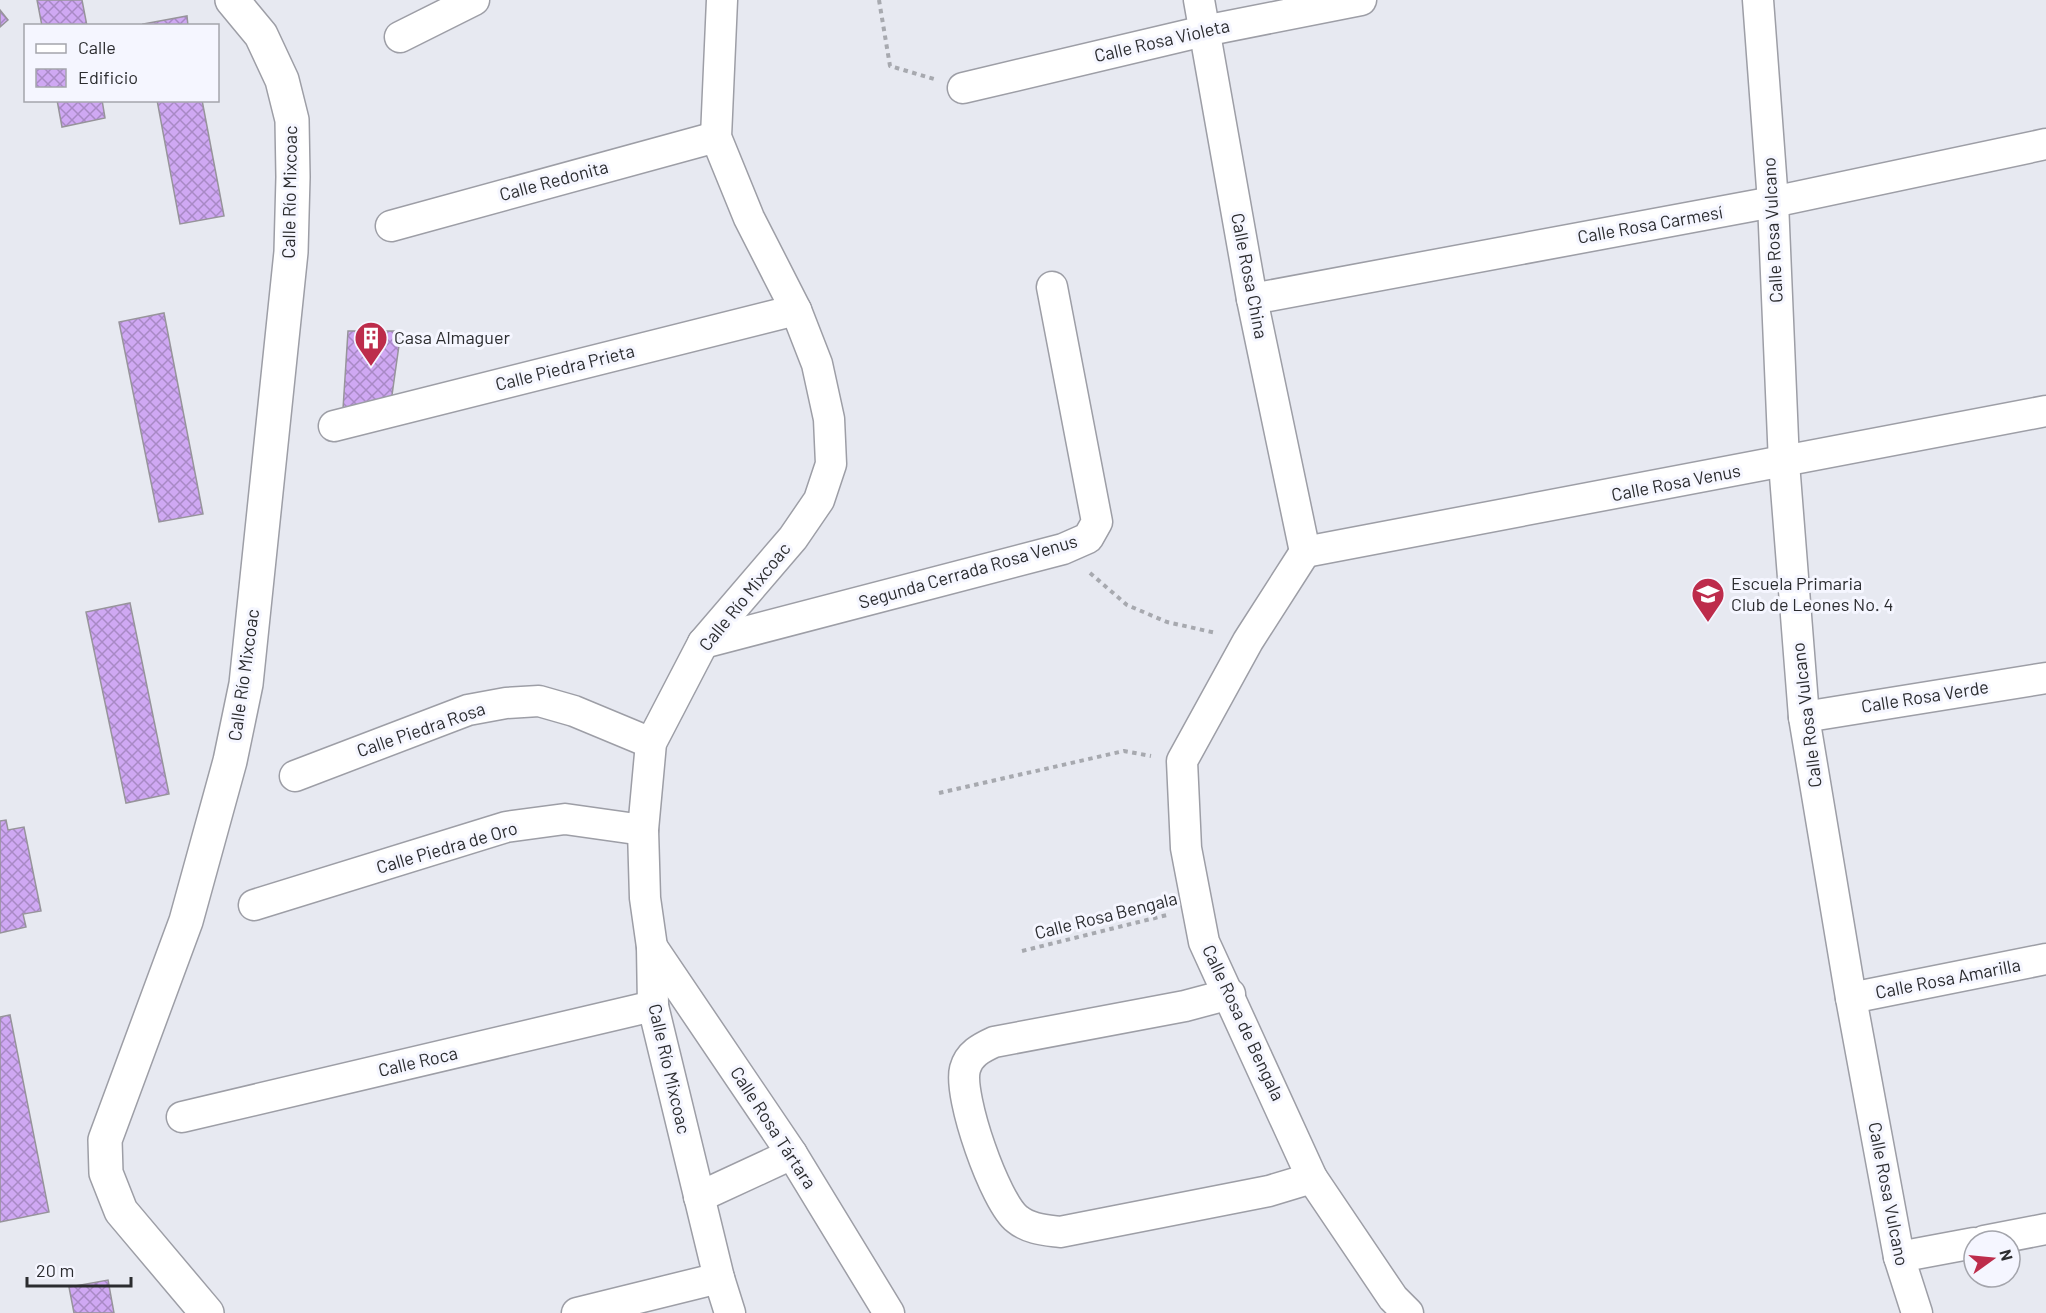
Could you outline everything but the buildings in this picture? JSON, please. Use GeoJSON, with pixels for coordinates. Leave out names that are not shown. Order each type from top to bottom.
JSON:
{"type":"FeatureCollection","features":[{"type":"Feature","properties":{"kind":"street","name":"Calle Río Mixcoac"},"geometry":{"type":"LineString","coordinates":[[207,1313],[121,1211],[106,1173],[105,1140],[186,921],[230,761],[246,684],[291,252],[292,120],[282,80],[261,35],[232,0]]}},
{"type":"Feature","properties":{"kind":"street"},"geometry":{"type":"LineString","coordinates":[[400,37],[474,0]]}},
{"type":"Feature","properties":{"kind":"street","name":"Calle Río Mixcoac"},"geometry":{"type":"LineString","coordinates":[[722,0],[716,137],[749,218],[796,310],[817,364],[829,419],[831,464],[819,500],[793,537],[703,644],[651,742],[643,830],[645,898],[652,947],[653,1006],[719,1278],[730,1313]]}},
{"type":"Feature","properties":{"kind":"street","name":"Calle Rosa China"},"geometry":{"type":"LineString","coordinates":[[1199,0],[1252,298],[1305,552]]}},
{"type":"Feature","properties":{"kind":"street","name":"Calle Rosa Violeta"},"geometry":{"type":"LineString","coordinates":[[963,87],[1204,31],[1361,0]]}},
{"type":"Feature","properties":{"kind":"street","name":"Calle Rosa Vulcano"},"geometry":{"type":"LineString","coordinates":[[1758,0],[1773,202],[1784,463],[1804,717],[1851,998],[1899,1257],[1917,1313]]}},
{"type":"Feature","properties":{"kind":"street","name":"Calle Redonita"},"geometry":{"type":"LineString","coordinates":[[392,226],[716,137]]}},
{"type":"Feature","properties":{"kind":"street","name":"Calle Rosa Carmesí"},"geometry":{"type":"LineString","coordinates":[[1252,298],[1773,202],[2046,144]]}},
{"type":"Feature","properties":{"kind":"street","name":"Segunda Cerrada Rosa Venus"},"geometry":{"type":"LineString","coordinates":[[703,644],[1063,549],[1089,538],[1097,522],[1052,287]]}},
{"type":"Feature","properties":{"kind":"street","name":"Calle Piedra Prieta"},"geometry":{"type":"LineString","coordinates":[[334,426],[796,310]]}},
{"type":"Feature","properties":{"kind":"street","name":"Calle Rosa Venus"},"geometry":{"type":"LineString","coordinates":[[1305,552],[1784,463],[2046,411]]}},
{"type":"Feature","properties":{"kind":"street"},"geometry":{"type":"LineString","coordinates":[[1182,761],[1248,641],[1305,552]]}},
{"type":"Feature","properties":{"kind":"street","name":"Calle Rosa Verde"},"geometry":{"type":"LineString","coordinates":[[1804,717],[2046,678]]}},
{"type":"Feature","properties":{"kind":"street","name":"Calle Piedra Rosa"},"geometry":{"type":"LineString","coordinates":[[295,776],[468,710],[506,702],[539,701],[574,711],[651,742]]}},
{"type":"Feature","properties":{"kind":"street","name":"Calle Rosa de Bengala"},"geometry":{"type":"LineString","coordinates":[[1182,761],[1186,848],[1204,942],[1230,994],[1312,1178],[1393,1298],[1408,1313]]}},
{"type":"Feature","properties":{"kind":"street","name":"Calle Piedra de Oro"},"geometry":{"type":"LineString","coordinates":[[254,905],[506,828],[565,819],[643,830]]}},
{"type":"Feature","properties":{"kind":"street","name":"Calle Rosa Tártara"},"geometry":{"type":"LineString","coordinates":[[652,947],[792,1154],[889,1313]]}},
{"type":"Feature","properties":{"kind":"street","name":"Calle Rosa Amarilla"},"geometry":{"type":"LineString","coordinates":[[1851,998],[2046,959]]}},
{"type":"Feature","properties":{"kind":"street"},"geometry":{"type":"LineString","coordinates":[[1230,994],[1185,1006],[994,1042],[970,1057],[965,1069],[963,1085],[966,1105],[1005,1206],[1025,1226],[1060,1232],[1269,1191],[1312,1178]]}},
{"type":"Feature","properties":{"kind":"street","name":"Calle Roca"},"geometry":{"type":"LineString","coordinates":[[182,1118],[653,1006]]}},
{"type":"Feature","properties":{"kind":"street"},"geometry":{"type":"LineString","coordinates":[[699,1197],[792,1154]]}},
{"type":"Feature","properties":{"kind":"street"},"geometry":{"type":"LineString","coordinates":[[2022,1234],[2046,1229]]}},
{"type":"Feature","properties":{"kind":"street"},"geometry":{"type":"LineString","coordinates":[[1899,1257],[1962,1245]]}},
{"type":"Feature","properties":{"kind":"street"},"geometry":{"type":"LineString","coordinates":[[577,1313],[719,1278]]}},
{"type":"Feature","properties":{"kind":"path"},"geometry":{"type":"LineString","coordinates":[[879,0],[890,66],[963,87]]}},
{"type":"Feature","properties":{"kind":"path"},"geometry":{"type":"LineString","coordinates":[[1063,549],[1127,605],[1167,622],[1248,641]]}},
{"type":"Feature","properties":{"kind":"path"},"geometry":{"type":"LineString","coordinates":[[939,793],[1124,752],[1182,761]]}},
{"type":"Feature","properties":{"kind":"path","name":"Calle Rosa Bengala"},"geometry":{"type":"LineString","coordinates":[[1022,951],[1197,908]]}},
{"type":"Feature","properties":{"kind":"place","name":"Casa Almaguer"},"geometry":{"type":"Point","coordinates":[371,367]}},
{"type":"Feature","properties":{"kind":"place","name":"Escuela Primaria Club de Leones No. 4"},"geometry":{"type":"Point","coordinates":[1708,623]}}]}
